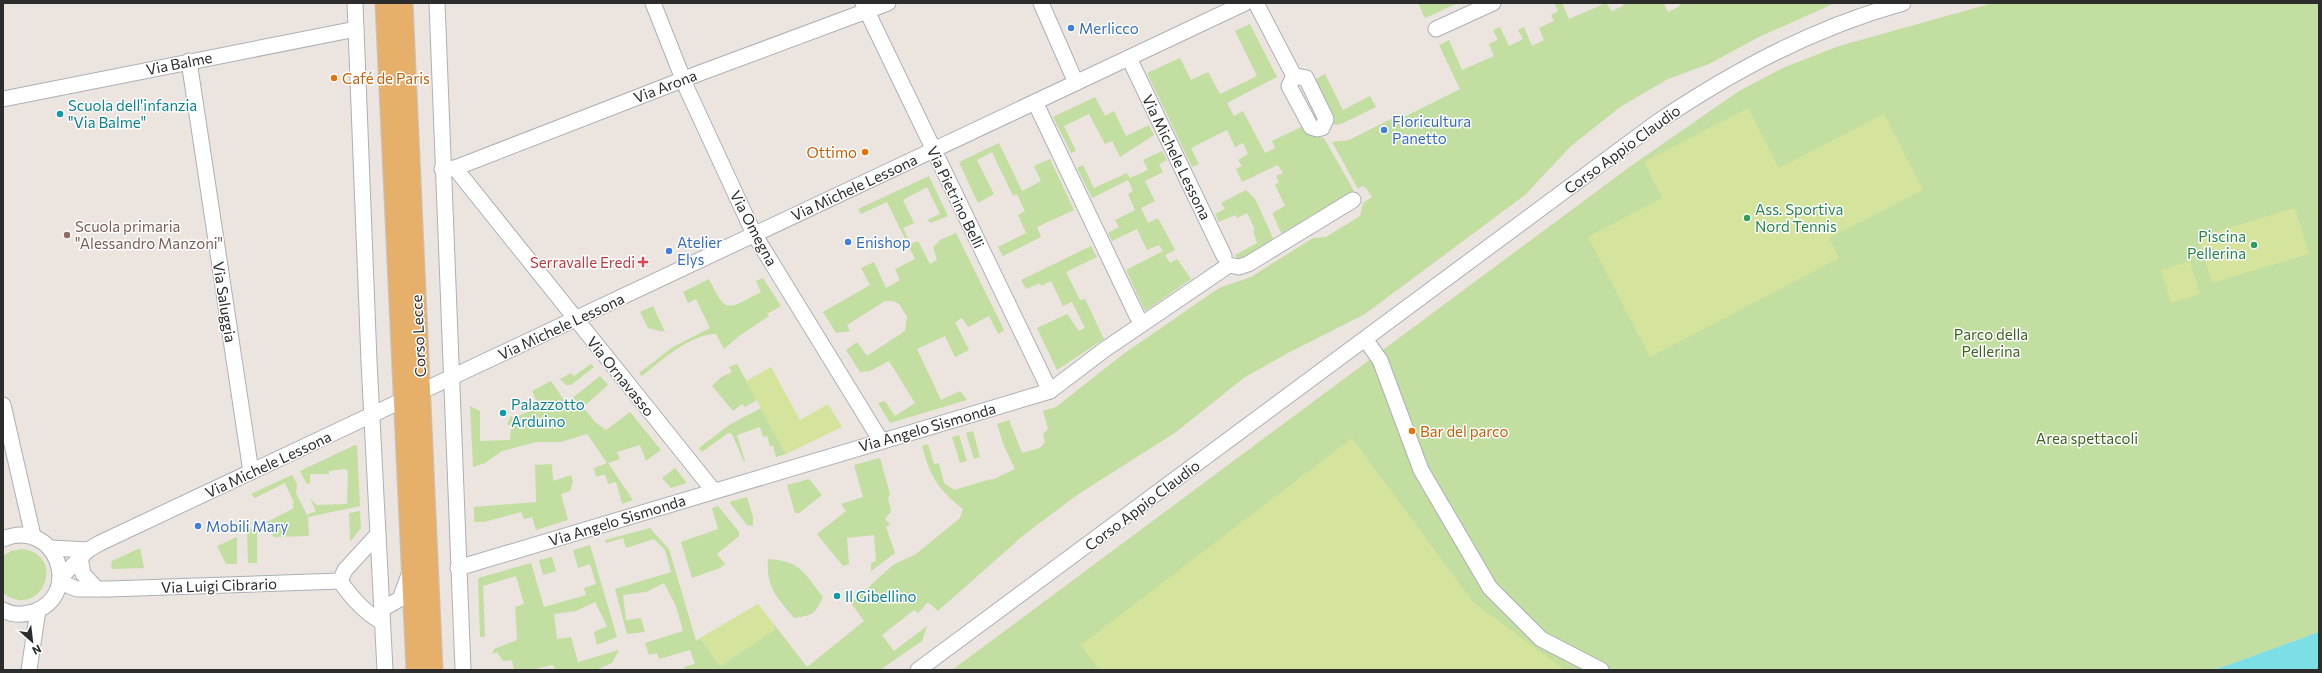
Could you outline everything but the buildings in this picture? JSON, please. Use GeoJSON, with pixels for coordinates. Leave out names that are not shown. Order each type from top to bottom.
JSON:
{"type":"FeatureCollection","features":[{"type":"Feature","properties":{"kind":"main road","name":"Corso Lecce"},"geometry":{"type":"LineString","coordinates":[[385,3],[416,670]]}},
{"type":"Feature","properties":{"kind":"main road","name":"Corso Lecce"},"geometry":{"type":"LineString","coordinates":[[403,3],[433,670]]}},
{"type":"Feature","properties":{"kind":"street"},"geometry":{"type":"LineString","coordinates":[[355,3],[372,415],[385,670]]}},
{"type":"Feature","properties":{"kind":"street","name":"Via Omegna"},"geometry":{"type":"LineString","coordinates":[[653,3],[682,79],[754,234],[881,441]]}},
{"type":"Feature","properties":{"kind":"street","name":"Via Arona"},"geometry":{"type":"LineString","coordinates":[[448,169],[865,7],[888,3]]}},
{"type":"Feature","properties":{"kind":"street"},"geometry":{"type":"LineString","coordinates":[[1041,3],[1076,83]]}},
{"type":"Feature","properties":{"kind":"street","name":"Via Michele Lessona"},"geometry":{"type":"LineString","coordinates":[[38,610],[52,599],[60,580],[84,554],[251,472],[451,379],[754,234],[1244,3]]}},
{"type":"Feature","properties":{"kind":"street"},"geometry":{"type":"LineString","coordinates":[[1256,3],[1294,76]]}},
{"type":"Feature","properties":{"kind":"street"},"geometry":{"type":"LineString","coordinates":[[1436,29],[1493,3]]}},
{"type":"Feature","properties":{"kind":"street","name":"Corso Appio Claudio"},"geometry":{"type":"LineString","coordinates":[[918,670],[1595,167],[1702,92],[1772,53],[1820,31],[1868,13],[1903,3]]}},
{"type":"Feature","properties":{"kind":"street","name":"Corso Lecce"},"geometry":{"type":"LineString","coordinates":[[439,4],[448,169],[451,379],[463,670]]}},
{"type":"Feature","properties":{"kind":"street","name":"Via Pietrino Belli"},"geometry":{"type":"LineString","coordinates":[[865,7],[1050,391]]}},
{"type":"Feature","properties":{"kind":"street","name":"Via Balme"},"geometry":{"type":"LineString","coordinates":[[3,99],[356,29]]}},
{"type":"Feature","properties":{"kind":"street","name":"Via Michele Lessona"},"geometry":{"type":"LineString","coordinates":[[1129,58],[1224,256]]}},
{"type":"Feature","properties":{"kind":"street","name":"Via Saluggia"},"geometry":{"type":"LineString","coordinates":[[189,61],[251,472]]}},
{"type":"Feature","properties":{"kind":"street"},"geometry":{"type":"LineString","coordinates":[[1034,102],[1136,316]]}},
{"type":"Feature","properties":{"kind":"street","name":"Via Ornavasso"},"geometry":{"type":"LineString","coordinates":[[448,169],[576,319],[713,490]]}},
{"type":"Feature","properties":{"kind":"street","name":"Via Angelo Sismonda"},"geometry":{"type":"LineString","coordinates":[[458,568],[713,490],[1050,391],[1104,350],[1228,265],[1240,267],[1248,264],[1353,200]]}},
{"type":"Feature","properties":{"kind":"street"},"geometry":{"type":"LineString","coordinates":[[1365,339],[1380,360],[1421,470],[1490,588],[1541,639],[1601,670]]}},
{"type":"Feature","properties":{"kind":"street"},"geometry":{"type":"LineString","coordinates":[[3,405],[34,536]]}},
{"type":"Feature","properties":{"kind":"street"},"geometry":{"type":"LineString","coordinates":[[3,539],[22,534],[34,536],[51,548],[60,567],[60,580]]}},
{"type":"Feature","properties":{"kind":"street"},"geometry":{"type":"LineString","coordinates":[[378,534],[345,570],[340,581],[349,594],[373,617],[382,616]]}},
{"type":"Feature","properties":{"kind":"street","name":"Via Michele Lessona"},"geometry":{"type":"LineString","coordinates":[[51,548],[84,554]]}},
{"type":"Feature","properties":{"kind":"street"},"geometry":{"type":"LineString","coordinates":[[84,554],[83,574],[97,589]]}},
{"type":"Feature","properties":{"kind":"street","name":"Corso Lecce"},"geometry":{"type":"LineString","coordinates":[[382,616],[400,599],[412,567]]}},
{"type":"Feature","properties":{"kind":"street","name":"Via Luigi Cibrario"},"geometry":{"type":"LineString","coordinates":[[60,580],[77,589],[340,581]]}},
{"type":"Feature","properties":{"kind":"street"},"geometry":{"type":"LineString","coordinates":[[3,610],[18,614],[38,610],[28,670]]}},
{"type":"Feature","properties":{"kind":"green space"},"geometry":{"type":"Polygon","coordinates":[[[1418,3],[1458,3],[1425,18],[1418,3]]]}},
{"type":"Feature","properties":{"kind":"green space"},"geometry":{"type":"Polygon","coordinates":[[[1554,3],[1562,3],[1569,19],[1606,3],[1612,11],[1623,6],[1623,3],[1664,3],[1668,12],[1680,6],[1679,3],[1835,3],[1759,37],[1709,64],[1668,79],[1620,107],[1570,147],[1525,195],[1365,314],[1288,353],[1245,377],[1176,432],[1077,495],[1025,534],[938,611],[928,602],[918,613],[914,610],[882,635],[894,651],[927,626],[922,641],[880,670],[685,670],[684,667],[695,664],[690,650],[659,659],[657,653],[649,655],[645,643],[683,631],[676,606],[664,583],[646,592],[623,595],[626,620],[641,618],[645,632],[627,634],[615,589],[671,572],[665,550],[654,539],[626,548],[623,538],[606,543],[605,540],[650,528],[669,549],[696,641],[700,638],[720,666],[774,630],[773,623],[807,667],[864,621],[851,603],[893,565],[916,554],[960,518],[963,509],[947,495],[936,482],[922,446],[928,444],[934,464],[939,463],[944,483],[954,490],[991,479],[992,480],[1015,469],[1004,446],[997,424],[1009,420],[1022,453],[1040,448],[1045,442],[1043,434],[1048,429],[1043,411],[1056,407],[1122,355],[1219,288],[1251,277],[1313,238],[1326,237],[1360,216],[1363,203],[1372,197],[1366,188],[1362,186],[1358,189],[1332,142],[1349,140],[1401,114],[1404,113],[1406,116],[1460,89],[1439,45],[1449,40],[1462,70],[1494,56],[1489,44],[1498,40],[1493,30],[1500,27],[1509,46],[1523,39],[1518,30],[1524,27],[1532,46],[1544,40],[1539,28],[1554,21],[1551,15],[1558,11],[1554,3]]]}},
{"type":"Feature","properties":{"kind":"green space","name":"Parco della Pellerina"},"geometry":{"type":"Polygon","coordinates":[[[1993,3],[2319,3],[2319,632],[2214,670],[952,670],[1628,168],[1739,91],[1785,67],[1839,46],[1993,3]]]}},
{"type":"Feature","properties":{"kind":"green space"},"geometry":{"type":"Polygon","coordinates":[[[1250,24],[1277,77],[1227,103],[1234,116],[1243,111],[1265,153],[1275,148],[1272,141],[1303,126],[1310,135],[1324,138],[1354,191],[1282,235],[1273,215],[1274,212],[1285,206],[1275,185],[1279,182],[1276,176],[1283,173],[1278,165],[1242,182],[1236,169],[1242,166],[1238,160],[1248,154],[1243,143],[1235,147],[1227,130],[1191,148],[1199,164],[1192,167],[1147,73],[1180,58],[1191,80],[1208,72],[1220,94],[1257,76],[1235,31],[1250,24]]]}},
{"type":"Feature","properties":{"kind":"green space"},"geometry":{"type":"Polygon","coordinates":[[[1325,74],[1343,110],[1370,96],[1376,107],[1341,124],[1334,125],[1334,119],[1314,80],[1325,74]]]}},
{"type":"Feature","properties":{"kind":"green space"},"geometry":{"type":"Polygon","coordinates":[[[1095,97],[1105,116],[1114,111],[1126,136],[1149,125],[1154,135],[1120,157],[1112,141],[1105,144],[1089,114],[1064,126],[1076,151],[1071,153],[1053,117],[1095,97]]]}},
{"type":"Feature","properties":{"kind":"green space","name":"Ass. Sportiva Nord Tennis"},"geometry":{"type":"Polygon","coordinates":[[[1748,108],[1779,168],[1884,114],[1923,190],[1829,238],[1839,258],[1650,357],[1588,237],[1662,198],[1644,162],[1748,108]]]}},
{"type":"Feature","properties":{"kind":"green space"},"geometry":{"type":"Polygon","coordinates":[[[999,143],[1022,191],[1041,181],[1034,166],[1050,159],[1074,210],[1037,227],[1041,237],[1003,256],[998,247],[1026,233],[1018,215],[1025,211],[1017,194],[1013,196],[992,152],[977,160],[994,194],[978,203],[959,162],[999,143]]]}},
{"type":"Feature","properties":{"kind":"green space"},"geometry":{"type":"Polygon","coordinates":[[[1162,151],[1167,160],[1159,164],[1163,172],[1145,181],[1155,201],[1141,208],[1148,223],[1158,218],[1175,250],[1165,255],[1170,263],[1177,259],[1191,279],[1145,311],[1126,270],[1163,251],[1159,245],[1147,250],[1137,229],[1112,241],[1108,233],[1119,227],[1115,220],[1135,210],[1128,194],[1133,191],[1128,180],[1092,198],[1077,168],[1083,165],[1094,188],[1127,173],[1130,178],[1148,170],[1143,160],[1162,151]]]}},
{"type":"Feature","properties":{"kind":"green space"},"geometry":{"type":"Polygon","coordinates":[[[929,176],[948,216],[931,223],[927,220],[940,214],[927,187],[903,200],[914,223],[903,228],[911,244],[918,241],[930,264],[937,260],[933,247],[940,240],[956,233],[1004,330],[998,334],[989,316],[968,327],[962,318],[955,322],[969,350],[955,357],[945,336],[917,349],[941,400],[960,391],[967,400],[890,423],[878,403],[885,401],[895,416],[915,403],[889,361],[870,371],[860,372],[846,350],[857,342],[867,356],[905,331],[907,317],[899,304],[893,301],[885,301],[847,325],[850,331],[836,333],[823,312],[870,285],[861,268],[874,262],[886,288],[900,280],[895,269],[915,259],[887,202],[861,214],[858,209],[929,176]]]}},
{"type":"Feature","properties":{"kind":"green space"},"geometry":{"type":"Polygon","coordinates":[[[1246,190],[1255,199],[1274,240],[1238,262],[1235,255],[1257,243],[1253,231],[1255,230],[1247,213],[1237,218],[1235,215],[1219,222],[1215,214],[1225,209],[1221,203],[1246,190]]]}},
{"type":"Feature","properties":{"kind":"green space","name":"Piscina Pellerina"},"geometry":{"type":"Polygon","coordinates":[[[2295,208],[2309,254],[2212,283],[2198,237],[2295,208]]]}},
{"type":"Feature","properties":{"kind":"green space"},"geometry":{"type":"Polygon","coordinates":[[[1091,246],[1097,257],[1066,272],[1080,300],[1085,299],[1104,339],[1057,370],[1037,328],[1067,314],[1079,331],[1085,328],[1072,302],[1063,306],[1051,281],[1041,286],[1040,283],[1026,289],[1021,280],[1091,246]]]}},
{"type":"Feature","properties":{"kind":"green space","name":"Piscina Pellerina"},"geometry":{"type":"Polygon","coordinates":[[[2190,261],[2200,294],[2171,303],[2161,270],[2190,261]]]}},
{"type":"Feature","properties":{"kind":"green space"},"geometry":{"type":"Polygon","coordinates":[[[763,278],[781,306],[767,314],[769,316],[739,336],[724,349],[716,334],[706,335],[696,338],[676,349],[642,376],[639,373],[673,347],[710,328],[696,299],[688,303],[683,292],[709,279],[720,299],[724,304],[729,306],[761,292],[756,281],[763,278]]]}},
{"type":"Feature","properties":{"kind":"green space"},"geometry":{"type":"Polygon","coordinates":[[[653,306],[665,332],[648,328],[640,312],[653,306]]]}},
{"type":"Feature","properties":{"kind":"green space"},"geometry":{"type":"Polygon","coordinates":[[[591,364],[594,367],[571,385],[566,385],[560,379],[571,373],[574,376],[591,364]]]}},
{"type":"Feature","properties":{"kind":"green space"},"geometry":{"type":"Polygon","coordinates":[[[737,364],[757,400],[745,407],[742,404],[733,411],[712,386],[721,377],[732,372],[729,367],[737,364]]]}},
{"type":"Feature","properties":{"kind":"green space"},"geometry":{"type":"Polygon","coordinates":[[[771,367],[800,420],[828,404],[842,427],[786,454],[746,381],[771,367]]]}},
{"type":"Feature","properties":{"kind":"green space"},"geometry":{"type":"Polygon","coordinates":[[[600,376],[608,385],[583,407],[595,422],[606,430],[630,412],[661,450],[646,461],[640,445],[617,452],[620,459],[608,463],[633,500],[622,504],[616,482],[608,484],[605,474],[596,477],[594,468],[607,463],[587,434],[561,442],[536,442],[502,451],[485,463],[473,467],[470,406],[480,411],[480,441],[510,440],[511,426],[507,424],[511,416],[515,418],[531,410],[529,404],[536,400],[532,391],[551,381],[566,403],[600,376]]]}},
{"type":"Feature","properties":{"kind":"green space"},"geometry":{"type":"Polygon","coordinates":[[[761,408],[786,454],[776,457],[773,446],[770,446],[767,436],[763,437],[760,427],[737,435],[745,461],[744,462],[732,434],[728,433],[702,452],[699,448],[729,425],[761,408]]]}},
{"type":"Feature","properties":{"kind":"green space"},"geometry":{"type":"Polygon","coordinates":[[[973,431],[980,457],[974,459],[966,433],[973,431]]]}},
{"type":"Feature","properties":{"kind":"green space"},"geometry":{"type":"Polygon","coordinates":[[[959,435],[967,461],[960,463],[952,437],[959,435]]]}},
{"type":"Feature","properties":{"kind":"green space"},"geometry":{"type":"Polygon","coordinates":[[[1352,438],[1473,602],[1565,670],[1099,670],[1081,645],[1352,438]]]}},
{"type":"Feature","properties":{"kind":"green space"},"geometry":{"type":"Polygon","coordinates":[[[355,445],[357,446],[360,506],[308,517],[309,536],[274,537],[266,526],[267,522],[294,508],[292,504],[294,503],[285,483],[255,498],[251,494],[292,475],[297,484],[296,493],[307,515],[316,511],[310,499],[317,505],[347,504],[348,471],[345,469],[329,471],[329,474],[310,474],[310,484],[306,483],[300,471],[355,445]]]}},
{"type":"Feature","properties":{"kind":"green space"},"geometry":{"type":"Polygon","coordinates":[[[880,458],[890,494],[888,498],[891,511],[885,519],[890,524],[886,527],[895,553],[871,571],[871,563],[876,561],[874,535],[847,538],[849,564],[843,566],[817,534],[846,511],[841,504],[863,497],[854,465],[880,458]]]}},
{"type":"Feature","properties":{"kind":"green space"},"geometry":{"type":"Polygon","coordinates":[[[552,464],[553,481],[571,475],[573,482],[570,491],[561,494],[568,520],[536,530],[532,517],[524,519],[521,512],[484,522],[474,522],[474,507],[536,502],[535,465],[552,464]]]}},
{"type":"Feature","properties":{"kind":"green space"},"geometry":{"type":"Polygon","coordinates":[[[675,468],[687,483],[671,488],[662,478],[675,468]]]}},
{"type":"Feature","properties":{"kind":"green space"},"geometry":{"type":"Polygon","coordinates":[[[809,479],[822,495],[799,513],[795,513],[787,485],[809,479]]]}},
{"type":"Feature","properties":{"kind":"green space"},"geometry":{"type":"Polygon","coordinates":[[[747,497],[753,517],[753,526],[747,525],[729,502],[747,497]]]}},
{"type":"Feature","properties":{"kind":"green space"},"geometry":{"type":"Polygon","coordinates":[[[718,506],[739,532],[739,536],[717,554],[725,564],[720,568],[692,578],[681,542],[718,529],[712,508],[718,506]]]}},
{"type":"Feature","properties":{"kind":"green space"},"geometry":{"type":"Polygon","coordinates":[[[360,511],[361,528],[350,542],[349,513],[360,511]]]}},
{"type":"Feature","properties":{"kind":"green space"},"geometry":{"type":"Polygon","coordinates":[[[257,526],[257,563],[248,563],[247,531],[257,526]]]}},
{"type":"Feature","properties":{"kind":"green space"},"geometry":{"type":"Polygon","coordinates":[[[237,537],[237,564],[226,564],[217,546],[237,537]]]}},
{"type":"Feature","properties":{"kind":"green space"},"geometry":{"type":"Polygon","coordinates":[[[590,545],[617,637],[597,645],[594,632],[607,626],[595,602],[576,611],[554,614],[557,639],[571,637],[578,662],[619,650],[612,663],[596,670],[555,670],[553,665],[530,670],[514,670],[512,660],[503,661],[497,652],[492,654],[494,649],[517,640],[515,607],[524,604],[516,576],[483,586],[485,637],[480,637],[478,578],[531,563],[544,607],[586,595],[584,588],[596,584],[590,564],[578,568],[573,550],[590,545]]]}},
{"type":"Feature","properties":{"kind":"green space"},"geometry":{"type":"Polygon","coordinates":[[[140,548],[144,568],[113,569],[111,567],[112,561],[140,548]]]}},
{"type":"Feature","properties":{"kind":"green space"},"geometry":{"type":"Polygon","coordinates":[[[22,549],[36,554],[44,562],[46,573],[44,584],[38,593],[28,599],[16,600],[3,593],[3,556],[11,551],[22,549]]]}},
{"type":"Feature","properties":{"kind":"green space"},"geometry":{"type":"Polygon","coordinates":[[[552,557],[556,571],[543,575],[539,560],[552,557]]]}},
{"type":"Feature","properties":{"kind":"green space"},"geometry":{"type":"Polygon","coordinates":[[[768,559],[788,562],[806,575],[823,597],[815,611],[809,615],[794,618],[774,592],[769,578],[768,559]]]}},
{"type":"Feature","properties":{"kind":"green space"},"geometry":{"type":"Polygon","coordinates":[[[758,604],[773,623],[774,630],[720,666],[700,638],[758,604]]]}},
{"type":"Feature","properties":{"kind":"water"},"geometry":{"type":"Polygon","coordinates":[[[2319,632],[2319,670],[2214,670],[2319,632]]]}},
{"type":"Feature","properties":{"kind":"place","name":"Merlicco"},"geometry":{"type":"Point","coordinates":[1071,28]}},
{"type":"Feature","properties":{"kind":"place","name":"Café de Paris"},"geometry":{"type":"Point","coordinates":[334,78]}},
{"type":"Feature","properties":{"kind":"place","name":"Scuola dell'infanzia \"Via Balme\""},"geometry":{"type":"Point","coordinates":[60,114]}},
{"type":"Feature","properties":{"kind":"place","name":"Floricultura Panetto"},"geometry":{"type":"Point","coordinates":[1384,130]}},
{"type":"Feature","properties":{"kind":"place","name":"Ottimo"},"geometry":{"type":"Point","coordinates":[865,152]}},
{"type":"Feature","properties":{"kind":"place","name":"Ass. Sportiva Nord Tennis"},"geometry":{"type":"Point","coordinates":[1747,218]}},
{"type":"Feature","properties":{"kind":"place","name":"Scuola primaria \"Alessandro Manzoni\""},"geometry":{"type":"Point","coordinates":[67,235]}},
{"type":"Feature","properties":{"kind":"place","name":"Enishop"},"geometry":{"type":"Point","coordinates":[848,242]}},
{"type":"Feature","properties":{"kind":"place","name":"Piscina Pellerina"},"geometry":{"type":"Point","coordinates":[2254,245]}},
{"type":"Feature","properties":{"kind":"place","name":"Atelier Elys"},"geometry":{"type":"Point","coordinates":[669,251]}},
{"type":"Feature","properties":{"kind":"place","name":"Serravalle Eredi"},"geometry":{"type":"Point","coordinates":[643,262]}},
{"type":"Feature","properties":{"kind":"place","name":"Palazzotto Arduino"},"geometry":{"type":"Point","coordinates":[503,413]}},
{"type":"Feature","properties":{"kind":"place","name":"Bar del parco"},"geometry":{"type":"Point","coordinates":[1412,431]}},
{"type":"Feature","properties":{"kind":"place","name":"Mobili Mary"},"geometry":{"type":"Point","coordinates":[198,526]}},
{"type":"Feature","properties":{"kind":"place","name":"Il Gibellino"},"geometry":{"type":"Point","coordinates":[837,596]}},
{"type":"Feature","properties":{"kind":"park label","name":"Area spettacoli"},"geometry":{"type":"Point","coordinates":[2087,438]}}]}
